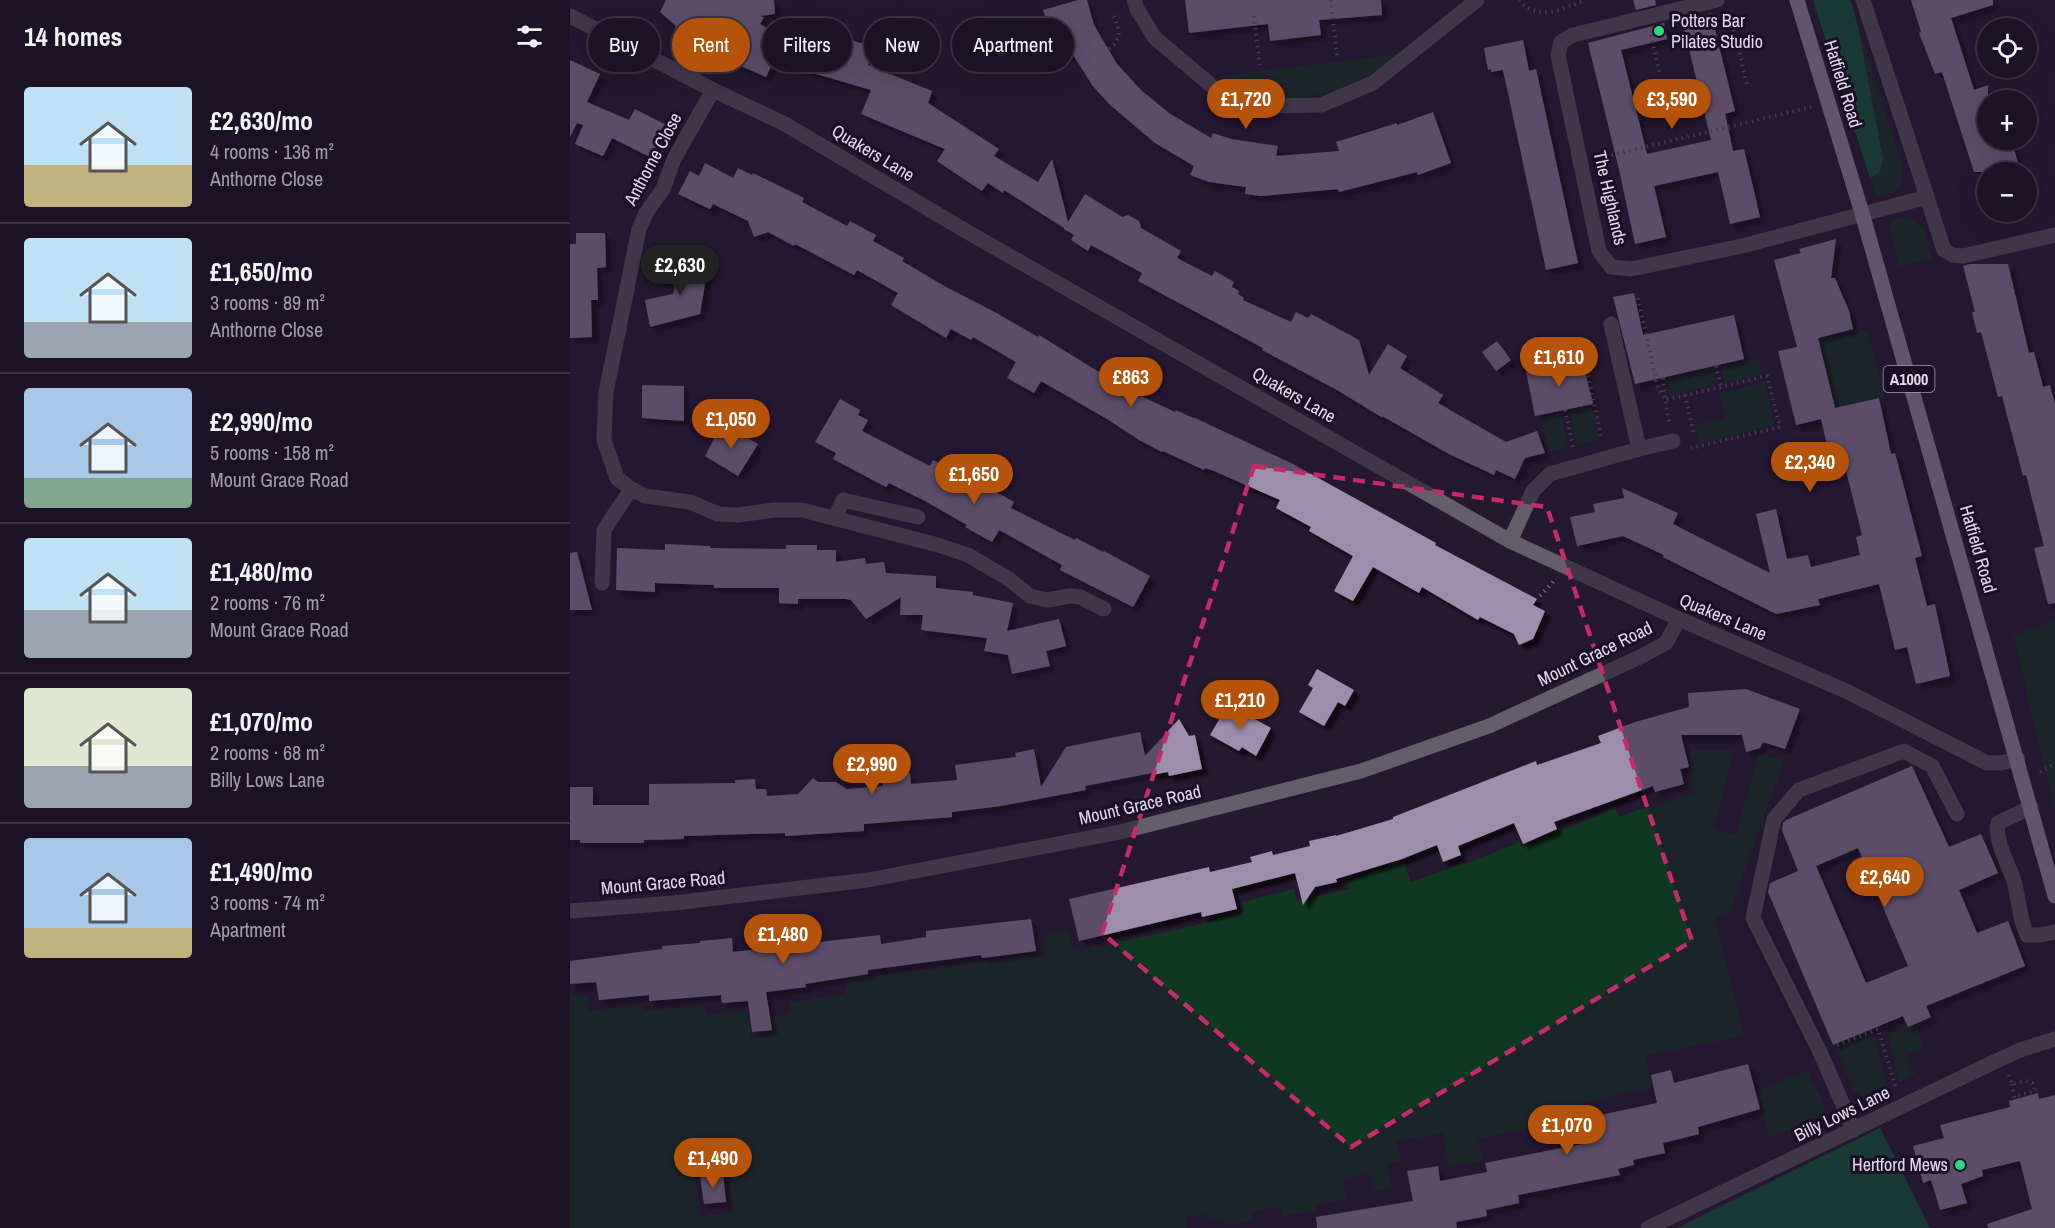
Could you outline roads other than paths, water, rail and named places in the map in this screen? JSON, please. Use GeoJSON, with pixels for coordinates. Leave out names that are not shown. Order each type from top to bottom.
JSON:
{"type":"FeatureCollection","features":[{"type":"Feature","properties":{"kind":"main road","name":"Hatfield Road"},"geometry":{"type":"LineString","coordinates":[[1797,0],[1862,213],[2055,896]]}},
{"type":"Feature","properties":{"kind":"street"},"geometry":{"type":"LineString","coordinates":[[1134,0],[1155,39],[1212,86],[1223,93],[1269,106],[1321,105],[1373,83],[1477,0]]}},
{"type":"Feature","properties":{"kind":"street","name":"The Highlands"},"geometry":{"type":"LineString","coordinates":[[1717,0],[1572,35],[1562,42],[1558,55],[1599,250],[1611,267],[1631,269],[1742,246],[1862,213]]}},
{"type":"Feature","properties":{"kind":"street"},"geometry":{"type":"LineString","coordinates":[[1863,0],[1944,250],[1953,255],[1963,256],[2055,235]]}},
{"type":"Feature","properties":{"kind":"street","name":"Quakers Lane"},"geometry":{"type":"LineString","coordinates":[[570,16],[713,90],[783,123],[982,240],[1510,541],[1679,619],[1846,691],[1987,763],[2018,759]]}},
{"type":"Feature","properties":{"kind":"street","name":"Anthorne Close"},"geometry":{"type":"LineString","coordinates":[[631,489],[617,478],[604,440],[606,392],[619,321],[639,229],[646,213],[663,189],[674,159],[713,90]]}},
{"type":"Feature","properties":{"kind":"street"},"geometry":{"type":"LineString","coordinates":[[1862,213],[1927,196]]}},
{"type":"Feature","properties":{"kind":"street"},"geometry":{"type":"LineString","coordinates":[[1611,324],[1639,449]]}},
{"type":"Feature","properties":{"kind":"street"},"geometry":{"type":"LineString","coordinates":[[1510,541],[1533,491],[1550,474],[1639,449],[1679,445]]}},
{"type":"Feature","properties":{"kind":"street"},"geometry":{"type":"LineString","coordinates":[[602,583],[604,530],[631,489],[645,496],[690,502],[718,514],[738,515],[774,510],[802,510],[835,518],[968,555],[1009,579],[1030,596],[1047,600],[1070,596],[1080,597],[1104,609]]}},
{"type":"Feature","properties":{"kind":"street"},"geometry":{"type":"LineString","coordinates":[[835,518],[843,500],[918,517]]}},
{"type":"Feature","properties":{"kind":"street","name":"Mount Grace Road"},"geometry":{"type":"LineString","coordinates":[[570,911],[674,903],[868,880],[1120,832],[1361,771],[1490,726],[1642,656],[1666,643],[1679,619]]}},
{"type":"Feature","properties":{"kind":"street"},"geometry":{"type":"LineString","coordinates":[[1854,1130],[1820,1052],[1754,918],[1774,819],[1799,790],[1904,751],[1932,766],[1957,814]]}},
{"type":"Feature","properties":{"kind":"street"},"geometry":{"type":"LineString","coordinates":[[2031,807],[1998,823],[1996,834],[2014,882],[2022,925],[2027,935],[2055,932]]}},
{"type":"Feature","properties":{"kind":"street","name":"Billy Lows Lane"},"geometry":{"type":"LineString","coordinates":[[1648,1228],[2004,1057],[2055,1039]]}},
{"type":"Feature","properties":{"kind":"place","name":"Potters Bar Pilates Studio"},"geometry":{"type":"Point","coordinates":[1659,31]}},
{"type":"Feature","properties":{"kind":"place","name":"Hertford Mews"},"geometry":{"type":"Point","coordinates":[1960,1165]}}]}
